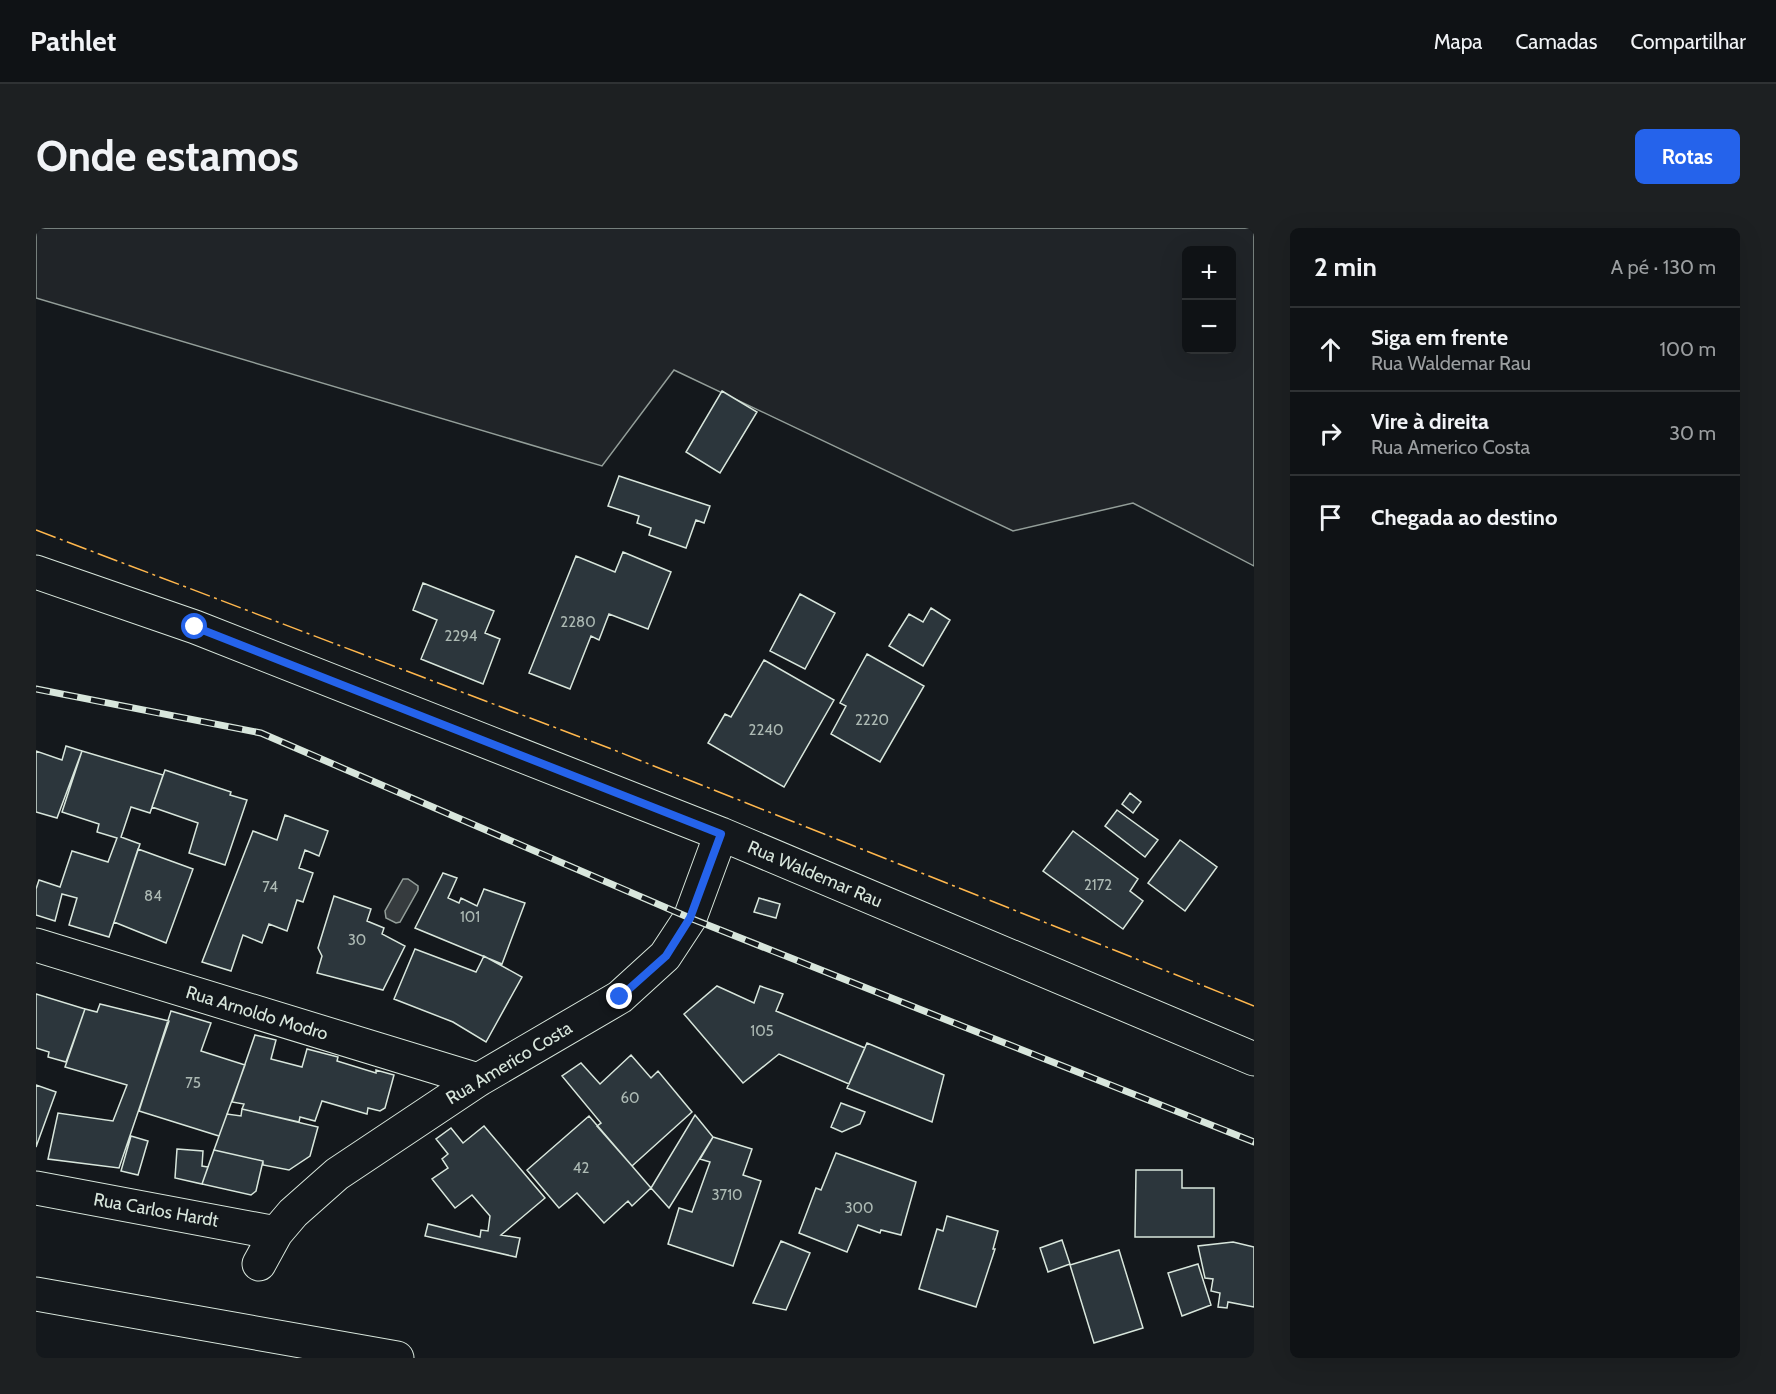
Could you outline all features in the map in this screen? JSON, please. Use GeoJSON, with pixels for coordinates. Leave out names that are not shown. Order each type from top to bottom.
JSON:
{"type":"FeatureCollection","features":[{"type":"Feature","properties":{"kind":"main road","name":"Rua Waldemar Rau"},"geometry":{"type":"LineString","coordinates":[[36,572],[195,627],[721,834],[1254,1059]]}},
{"type":"Feature","properties":{"kind":"main road","name":"Rua Americo Costa"},"geometry":{"type":"LineString","coordinates":[[259,1264],[276,1233],[293,1213],[338,1174],[478,1080],[620,997],[666,956],[690,918],[721,834]]}},
{"type":"Feature","properties":{"kind":"main road","name":"Rua Arnoldo Modro"},"geometry":{"type":"LineString","coordinates":[[36,945],[478,1080]]}},
{"type":"Feature","properties":{"kind":"main road","name":"Rua Carlos Hardt"},"geometry":{"type":"LineString","coordinates":[[36,1188],[276,1233]]}},
{"type":"Feature","properties":{"kind":"main road"},"geometry":{"type":"LineString","coordinates":[[36,1294],[309,1350],[397,1358]]}},
{"type":"Feature","properties":{"kind":"shaded area"},"geometry":{"type":"Polygon","coordinates":[[[36,228],[1254,228],[1254,566],[1133,503],[1013,531],[674,370],[602,466],[36,298],[36,228]]]}},
{"type":"Feature","properties":{"kind":"shaded area"},"geometry":{"type":"Polygon","coordinates":[[[403,879],[408,879],[418,886],[418,890],[400,922],[396,923],[386,918],[385,911],[403,879]]]}},
{"type":"Feature","properties":{"kind":"building"},"geometry":{"type":"Polygon","coordinates":[[[722,391],[757,412],[720,473],[686,452],[722,391]]]}},
{"type":"Feature","properties":{"kind":"building"},"geometry":{"type":"Polygon","coordinates":[[[619,476],[710,506],[704,523],[696,520],[686,548],[649,535],[651,528],[637,523],[639,516],[608,506],[619,476]]]}},
{"type":"Feature","properties":{"kind":"building"},"geometry":{"type":"Polygon","coordinates":[[[623,552],[671,572],[648,629],[609,614],[599,640],[591,636],[570,689],[529,673],[576,556],[615,572],[623,552]]]}},
{"type":"Feature","properties":{"kind":"building"},"geometry":{"type":"Polygon","coordinates":[[[423,583],[494,611],[485,633],[500,639],[483,684],[421,659],[437,620],[413,610],[423,583]]]}},
{"type":"Feature","properties":{"kind":"building"},"geometry":{"type":"Polygon","coordinates":[[[800,594],[835,613],[805,669],[770,651],[800,594]]]}},
{"type":"Feature","properties":{"kind":"building"},"geometry":{"type":"Polygon","coordinates":[[[931,608],[950,620],[923,666],[889,646],[909,614],[923,622],[931,608]]]}},
{"type":"Feature","properties":{"kind":"building"},"geometry":{"type":"Polygon","coordinates":[[[867,654],[924,686],[880,762],[831,734],[846,706],[840,703],[867,654]]]}},
{"type":"Feature","properties":{"kind":"building"},"geometry":{"type":"Polygon","coordinates":[[[764,660],[834,700],[784,787],[708,743],[725,714],[731,717],[764,660]]]}},
{"type":"Feature","properties":{"kind":"building"},"geometry":{"type":"Polygon","coordinates":[[[66,746],[82,751],[57,818],[36,812],[36,751],[62,760],[66,746]]]}},
{"type":"Feature","properties":{"kind":"building"},"geometry":{"type":"Polygon","coordinates":[[[82,751],[163,775],[150,813],[131,807],[121,837],[140,844],[109,937],[69,925],[77,898],[62,894],[55,921],[36,915],[36,889],[39,880],[60,887],[72,851],[108,862],[117,838],[97,832],[99,824],[62,812],[82,751]]]}},
{"type":"Feature","properties":{"kind":"building"},"geometry":{"type":"Polygon","coordinates":[[[165,770],[231,792],[230,795],[247,800],[225,865],[189,853],[198,823],[152,807],[165,770]]]}},
{"type":"Feature","properties":{"kind":"building"},"geometry":{"type":"Polygon","coordinates":[[[1130,793],[1141,802],[1133,813],[1122,804],[1130,793]]]}},
{"type":"Feature","properties":{"kind":"building"},"geometry":{"type":"Polygon","coordinates":[[[1117,810],[1158,840],[1145,857],[1105,826],[1117,810]]]}},
{"type":"Feature","properties":{"kind":"building"},"geometry":{"type":"Polygon","coordinates":[[[285,815],[328,831],[319,856],[305,850],[299,868],[313,873],[303,902],[297,900],[287,931],[269,924],[262,943],[243,935],[231,971],[202,962],[253,831],[277,840],[285,815]]]}},
{"type":"Feature","properties":{"kind":"building"},"geometry":{"type":"Polygon","coordinates":[[[1073,831],[1138,879],[1130,891],[1143,901],[1123,929],[1043,871],[1073,831]]]}},
{"type":"Feature","properties":{"kind":"building"},"geometry":{"type":"Polygon","coordinates":[[[1180,840],[1217,867],[1185,911],[1148,883],[1180,840]]]}},
{"type":"Feature","properties":{"kind":"building"},"geometry":{"type":"Polygon","coordinates":[[[138,849],[193,869],[166,943],[114,922],[138,849]]]}},
{"type":"Feature","properties":{"kind":"building"},"geometry":{"type":"Polygon","coordinates":[[[443,873],[457,878],[448,898],[459,903],[461,898],[477,906],[484,889],[525,903],[502,964],[415,928],[443,873]]]}},
{"type":"Feature","properties":{"kind":"building"},"geometry":{"type":"Polygon","coordinates":[[[334,896],[371,909],[367,921],[384,928],[382,934],[405,946],[383,990],[317,973],[322,956],[318,948],[334,896]]]}},
{"type":"Feature","properties":{"kind":"building"},"geometry":{"type":"Polygon","coordinates":[[[759,898],[780,904],[776,918],[754,912],[759,898]]]}},
{"type":"Feature","properties":{"kind":"building"},"geometry":{"type":"Polygon","coordinates":[[[415,949],[476,972],[484,956],[522,977],[486,1042],[453,1022],[394,999],[415,949]]]}},
{"type":"Feature","properties":{"kind":"building"},"geometry":{"type":"Polygon","coordinates":[[[717,986],[754,1003],[760,986],[783,994],[776,1011],[865,1048],[849,1084],[779,1054],[743,1083],[684,1014],[717,986]]]}},
{"type":"Feature","properties":{"kind":"building"},"geometry":{"type":"Polygon","coordinates":[[[36,994],[85,1009],[66,1062],[48,1057],[49,1052],[36,1048],[36,994]]]}},
{"type":"Feature","properties":{"kind":"building"},"geometry":{"type":"Polygon","coordinates":[[[100,1004],[169,1021],[119,1168],[48,1159],[58,1113],[113,1121],[127,1085],[65,1067],[85,1009],[97,1012],[100,1004]]]}},
{"type":"Feature","properties":{"kind":"building"},"geometry":{"type":"Polygon","coordinates":[[[171,1011],[211,1023],[201,1051],[245,1065],[219,1136],[139,1111],[171,1011]]]}},
{"type":"Feature","properties":{"kind":"building"},"geometry":{"type":"Polygon","coordinates":[[[255,1035],[276,1040],[271,1059],[302,1067],[307,1049],[338,1057],[337,1061],[376,1073],[376,1070],[394,1075],[385,1108],[380,1111],[368,1108],[367,1114],[322,1101],[315,1121],[300,1117],[299,1122],[242,1109],[244,1104],[232,1102],[255,1035]]]}},
{"type":"Feature","properties":{"kind":"building"},"geometry":{"type":"Polygon","coordinates":[[[867,1043],[944,1075],[932,1122],[847,1088],[867,1043]]]}},
{"type":"Feature","properties":{"kind":"building"},"geometry":{"type":"Polygon","coordinates":[[[631,1055],[651,1078],[658,1071],[692,1112],[632,1166],[597,1126],[601,1123],[562,1076],[581,1063],[600,1084],[631,1055]]]}},
{"type":"Feature","properties":{"kind":"building"},"geometry":{"type":"Polygon","coordinates":[[[36,1085],[56,1092],[36,1147],[36,1085]]]}},
{"type":"Feature","properties":{"kind":"building"},"geometry":{"type":"Polygon","coordinates":[[[841,1103],[865,1112],[860,1124],[842,1132],[831,1127],[841,1103]]]}},
{"type":"Feature","properties":{"kind":"building"},"geometry":{"type":"Polygon","coordinates":[[[242,1109],[318,1127],[310,1156],[289,1170],[263,1165],[263,1161],[214,1150],[227,1114],[241,1116],[242,1109]]]}},
{"type":"Feature","properties":{"kind":"building"},"geometry":{"type":"Polygon","coordinates":[[[695,1115],[713,1137],[669,1208],[651,1188],[695,1115]]]}},
{"type":"Feature","properties":{"kind":"building"},"geometry":{"type":"Polygon","coordinates":[[[589,1116],[651,1188],[632,1206],[628,1201],[604,1223],[577,1193],[559,1208],[527,1170],[589,1116]]]}},
{"type":"Feature","properties":{"kind":"building"},"geometry":{"type":"Polygon","coordinates":[[[484,1126],[545,1198],[501,1235],[520,1238],[516,1257],[425,1236],[428,1224],[480,1237],[481,1230],[488,1231],[490,1216],[472,1195],[455,1208],[432,1179],[448,1168],[442,1159],[448,1154],[436,1139],[451,1128],[463,1143],[484,1126]]]}},
{"type":"Feature","properties":{"kind":"building"},"geometry":{"type":"Polygon","coordinates":[[[131,1136],[148,1141],[138,1175],[121,1171],[131,1136]]]}},
{"type":"Feature","properties":{"kind":"building"},"geometry":{"type":"Polygon","coordinates":[[[713,1137],[752,1149],[743,1175],[761,1181],[733,1266],[668,1244],[679,1208],[692,1212],[710,1162],[700,1159],[713,1137]]]}},
{"type":"Feature","properties":{"kind":"building"},"geometry":{"type":"Polygon","coordinates":[[[177,1149],[203,1151],[202,1166],[208,1167],[202,1184],[175,1178],[177,1149]]]}},
{"type":"Feature","properties":{"kind":"building"},"geometry":{"type":"Polygon","coordinates":[[[214,1150],[263,1161],[256,1191],[251,1195],[202,1184],[214,1150]]]}},
{"type":"Feature","properties":{"kind":"building"},"geometry":{"type":"Polygon","coordinates":[[[836,1153],[916,1182],[901,1235],[881,1230],[880,1233],[858,1225],[847,1252],[799,1233],[816,1188],[821,1190],[836,1153]]]}},
{"type":"Feature","properties":{"kind":"building"},"geometry":{"type":"Polygon","coordinates":[[[1136,1170],[1182,1170],[1182,1188],[1214,1188],[1214,1237],[1135,1237],[1136,1170]]]}},
{"type":"Feature","properties":{"kind":"building"},"geometry":{"type":"Polygon","coordinates":[[[947,1216],[998,1231],[993,1249],[995,1249],[976,1307],[919,1289],[937,1229],[943,1231],[947,1216]]]}},
{"type":"Feature","properties":{"kind":"building"},"geometry":{"type":"Polygon","coordinates":[[[1062,1240],[1070,1264],[1048,1272],[1040,1248],[1062,1240]]]}},
{"type":"Feature","properties":{"kind":"building"},"geometry":{"type":"Polygon","coordinates":[[[781,1241],[810,1253],[786,1310],[753,1303],[781,1241]]]}},
{"type":"Feature","properties":{"kind":"building"},"geometry":{"type":"Polygon","coordinates":[[[1233,1242],[1254,1247],[1254,1307],[1228,1302],[1227,1308],[1218,1307],[1220,1293],[1211,1291],[1213,1279],[1205,1278],[1198,1246],[1233,1242]]]}},
{"type":"Feature","properties":{"kind":"building"},"geometry":{"type":"Polygon","coordinates":[[[1119,1250],[1143,1328],[1094,1343],[1070,1265],[1119,1250]]]}},
{"type":"Feature","properties":{"kind":"building"},"geometry":{"type":"Polygon","coordinates":[[[1198,1264],[1211,1305],[1182,1316],[1168,1273],[1198,1264]]]}},
{"type":"Feature","properties":{"kind":"railway"},"geometry":{"type":"LineString","coordinates":[[36,689],[261,733],[690,918],[1254,1142]]}},
{"type":"Feature","properties":{"kind":"power"},"geometry":{"type":"LineString","coordinates":[[36,530],[609,748],[1254,1006]]}},
{"type":"Feature","properties":{"kind":"route"},"geometry":{"type":"LineString","coordinates":[[195,627],[721,834],[690,918],[666,956],[620,997]]}}]}
